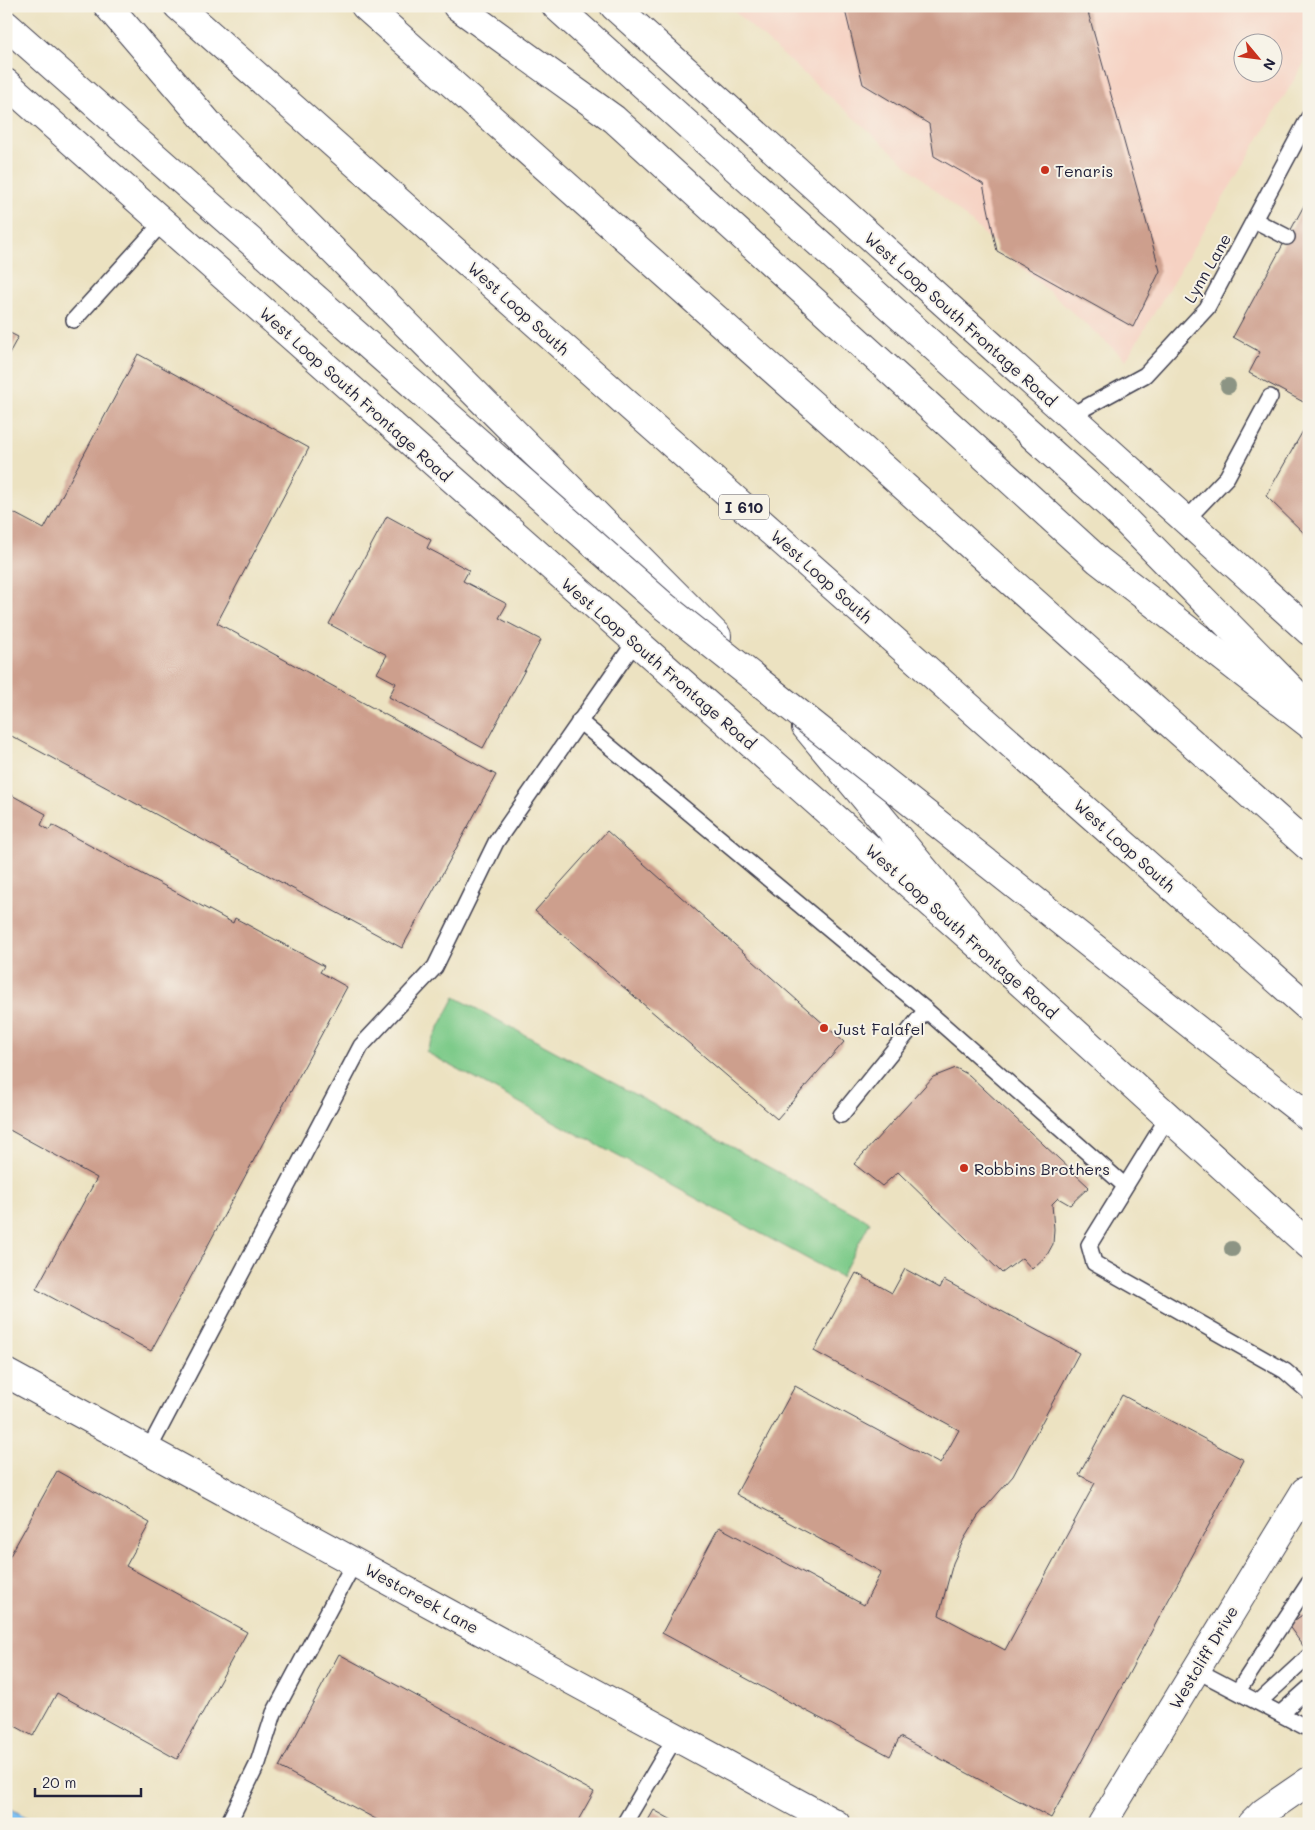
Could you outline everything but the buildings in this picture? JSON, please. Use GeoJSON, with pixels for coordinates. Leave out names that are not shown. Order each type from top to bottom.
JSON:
{"type":"FeatureCollection","features":[{"type":"Feature","properties":{"kind":"main road"},"geometry":{"type":"LineString","coordinates":[[108,6],[221,138],[800,720],[1011,974]]}},
{"type":"Feature","properties":{"kind":"main road","name":"West Loop South"},"geometry":{"type":"LineString","coordinates":[[178,6],[1309,1008]]}},
{"type":"Feature","properties":{"kind":"main road"},"geometry":{"type":"LineString","coordinates":[[366,6],[1309,847]]}},
{"type":"Feature","properties":{"kind":"main road"},"geometry":{"type":"LineString","coordinates":[[457,6],[614,119],[1098,560],[1309,724]]}},
{"type":"Feature","properties":{"kind":"main road"},"geometry":{"type":"LineString","coordinates":[[556,6],[1114,509],[1309,706]]}},
{"type":"Feature","properties":{"kind":"main road","name":"West Loop South Frontage Road"},"geometry":{"type":"LineString","coordinates":[[624,11],[1309,630]]}},
{"type":"Feature","properties":{"kind":"main road"},"geometry":{"type":"LineString","coordinates":[[6,25],[665,607],[1309,1117]]}},
{"type":"Feature","properties":{"kind":"main road","name":"West Loop South Frontage Road"},"geometry":{"type":"LineString","coordinates":[[6,83],[1011,974],[1309,1245]]}},
{"type":"Feature","properties":{"kind":"main road","name":"Westcreek Lane"},"geometry":{"type":"LineString","coordinates":[[6,1373],[149,1448],[836,1824]]}},
{"type":"Feature","properties":{"kind":"main road","name":"Westcliff Drive"},"geometry":{"type":"LineString","coordinates":[[1102,1824],[1307,1486]]}},
{"type":"Feature","properties":{"kind":"main road"},"geometry":{"type":"LineString","coordinates":[[1252,1824],[1264,1812],[1309,1781]]}},
{"type":"Feature","properties":{"kind":"lane","name":"Lynn Lane"},"geometry":{"type":"LineString","coordinates":[[1070,416],[1146,375],[1207,308],[1309,117]]}},
{"type":"Feature","properties":{"kind":"lane"},"geometry":{"type":"LineString","coordinates":[[1254,220],[1287,237]]}},
{"type":"Feature","properties":{"kind":"lane"},"geometry":{"type":"LineString","coordinates":[[74,320],[162,222]]}},
{"type":"Feature","properties":{"kind":"lane"},"geometry":{"type":"LineString","coordinates":[[1186,520],[1227,476],[1270,397]]}},
{"type":"Feature","properties":{"kind":"lane"},"geometry":{"type":"LineString","coordinates":[[149,1448],[360,1046],[434,967],[496,842],[635,642]]}},
{"type":"Feature","properties":{"kind":"lane"},"geometry":{"type":"LineString","coordinates":[[579,721],[926,1010],[1124,1185]]}},
{"type":"Feature","properties":{"kind":"lane"},"geometry":{"type":"LineString","coordinates":[[841,1115],[926,1010]]}},
{"type":"Feature","properties":{"kind":"lane"},"geometry":{"type":"LineString","coordinates":[[1168,1117],[1088,1245],[1094,1263],[1285,1372],[1309,1392]]}},
{"type":"Feature","properties":{"kind":"lane"},"geometry":{"type":"LineString","coordinates":[[228,1824],[258,1763],[274,1713],[355,1561]]}},
{"type":"Feature","properties":{"kind":"lane"},"geometry":{"type":"LineString","coordinates":[[1238,1691],[1309,1583]]}},
{"type":"Feature","properties":{"kind":"lane"},"geometry":{"type":"LineString","coordinates":[[1259,1702],[1309,1656]]}},
{"type":"Feature","properties":{"kind":"lane"},"geometry":{"type":"LineString","coordinates":[[1196,1670],[1309,1729]]}},
{"type":"Feature","properties":{"kind":"lane"},"geometry":{"type":"LineString","coordinates":[[1281,1713],[1309,1688]]}},
{"type":"Feature","properties":{"kind":"lane"},"geometry":{"type":"LineString","coordinates":[[624,1824],[676,1736]]}},
{"type":"Feature","properties":{"kind":"shaded area"},"geometry":{"type":"Polygon","coordinates":[[[728,6],[1309,6],[1309,55],[1126,360],[728,6]]]}},
{"type":"Feature","properties":{"kind":"green space"},"geometry":{"type":"Polygon","coordinates":[[[455,997],[870,1222],[841,1277],[426,1052],[455,997]]]}},
{"type":"Feature","properties":{"kind":"water"},"geometry":{"type":"Polygon","coordinates":[[[6,1806],[39,1824],[6,1824],[6,1806]]]}},
{"type":"Feature","properties":{"kind":"place","name":"Tenaris"},"geometry":{"type":"Point","coordinates":[1045,170]}},
{"type":"Feature","properties":{"kind":"place","name":"Just Falafel"},"geometry":{"type":"Point","coordinates":[824,1028]}},
{"type":"Feature","properties":{"kind":"place","name":"Robbins Brothers"},"geometry":{"type":"Point","coordinates":[964,1168]}}]}
